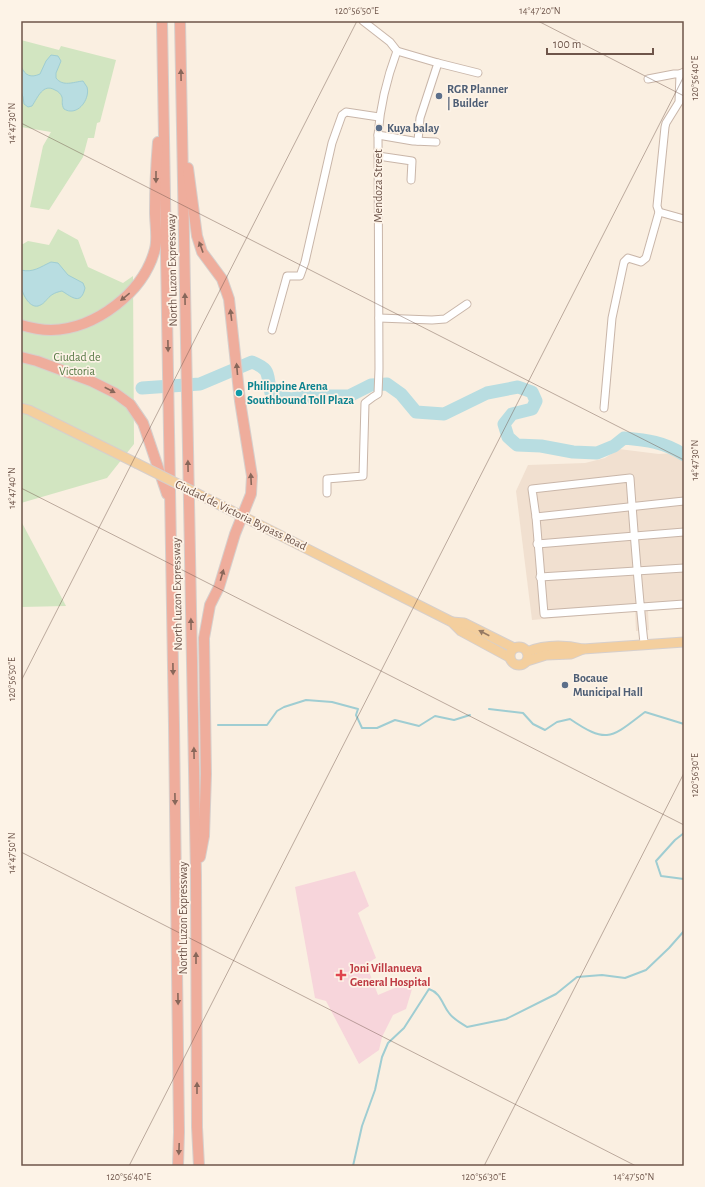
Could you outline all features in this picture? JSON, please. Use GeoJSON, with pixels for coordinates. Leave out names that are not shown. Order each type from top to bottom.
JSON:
{"type":"FeatureCollection","features":[{"type":"Feature","properties":{"kind":"highway","name":"North Luzon Expressway"},"geometry":{"type":"LineString","coordinates":[[162,21],[179,1132],[178,1166]]}},
{"type":"Feature","properties":{"kind":"highway","name":"North Luzon Expressway"},"geometry":{"type":"LineString","coordinates":[[180,21],[196,876],[198,1166]]}},
{"type":"Feature","properties":{"kind":"highway"},"geometry":{"type":"LineString","coordinates":[[21,325],[35,329],[52,330],[71,327],[87,322],[110,309],[130,293],[140,282],[150,264],[156,247],[156,171],[163,97]]}},
{"type":"Feature","properties":{"kind":"highway"},"geometry":{"type":"LineString","coordinates":[[182,114],[197,236],[202,252],[222,279],[229,299],[238,385],[252,476],[251,494],[230,550],[219,587],[210,605],[204,638],[206,774],[204,836],[196,876]]}},
{"type":"Feature","properties":{"kind":"highway"},"geometry":{"type":"LineString","coordinates":[[21,357],[38,361],[91,381],[115,393],[130,404],[142,423],[170,504]]}},
{"type":"Feature","properties":{"kind":"highway"},"geometry":{"type":"LineString","coordinates":[[197,1127],[205,1166]]}},
{"type":"Feature","properties":{"kind":"main road","name":"Ciudad de Victoria Bypass Road"},"geometry":{"type":"LineString","coordinates":[[21,404],[25,409],[243,516],[452,622],[461,631],[509,656]]}},
{"type":"Feature","properties":{"kind":"main road","name":"Ciudad de Victoria Bypass Road"},"geometry":{"type":"LineString","coordinates":[[452,622],[464,623],[514,648]]}},
{"type":"Feature","properties":{"kind":"main road"},"geometry":{"type":"LineString","coordinates":[[527,657],[571,654],[583,649],[644,644],[681,643]]}},
{"type":"Feature","properties":{"kind":"main road"},"geometry":{"type":"LineString","coordinates":[[520,647],[527,657],[522,665],[516,665],[511,662],[509,656],[510,652],[514,648],[520,647]]}},
{"type":"Feature","properties":{"kind":"street"},"geometry":{"type":"LineString","coordinates":[[363,21],[390,42],[397,51],[478,73]]}},
{"type":"Feature","properties":{"kind":"street","name":"Mendoza Street"},"geometry":{"type":"LineString","coordinates":[[327,493],[327,479],[363,476],[365,403],[378,394],[378,135],[379,117],[397,51]]}},
{"type":"Feature","properties":{"kind":"street"},"geometry":{"type":"LineString","coordinates":[[418,141],[420,118],[438,63]]}},
{"type":"Feature","properties":{"kind":"street"},"geometry":{"type":"LineString","coordinates":[[604,408],[612,318],[624,262],[628,258],[639,262],[644,260],[659,212],[657,206],[665,127],[679,102],[682,73],[648,79]]}},
{"type":"Feature","properties":{"kind":"street"},"geometry":{"type":"LineString","coordinates":[[272,330],[287,276],[300,276],[305,262],[332,143],[342,116],[346,112],[379,117]]}},
{"type":"Feature","properties":{"kind":"street"},"geometry":{"type":"LineString","coordinates":[[378,135],[398,139],[436,142]]}},
{"type":"Feature","properties":{"kind":"street"},"geometry":{"type":"LineString","coordinates":[[378,156],[412,161],[411,180]]}},
{"type":"Feature","properties":{"kind":"street"},"geometry":{"type":"LineString","coordinates":[[659,212],[684,219]]}},
{"type":"Feature","properties":{"kind":"street"},"geometry":{"type":"LineString","coordinates":[[379,318],[445,319],[467,304]]}},
{"type":"Feature","properties":{"kind":"street"},"geometry":{"type":"LineString","coordinates":[[644,644],[641,607],[638,571],[635,536],[632,506],[630,478],[532,489],[536,518],[544,614],[641,607],[684,604]]}},
{"type":"Feature","properties":{"kind":"street"},"geometry":{"type":"LineString","coordinates":[[536,518],[684,501]]}},
{"type":"Feature","properties":{"kind":"street"},"geometry":{"type":"LineString","coordinates":[[537,544],[684,532]]}},
{"type":"Feature","properties":{"kind":"street"},"geometry":{"type":"LineString","coordinates":[[540,577],[684,568]]}},
{"type":"Feature","properties":{"kind":"shaded area"},"geometry":{"type":"Polygon","coordinates":[[[619,449],[659,454],[674,453],[681,457],[684,461],[684,608],[648,611],[649,630],[636,631],[635,611],[532,620],[516,491],[528,465],[585,463],[605,458],[619,449]]]}},
{"type":"Feature","properties":{"kind":"shaded area","name":"Joni Villanueva General Hospital"},"geometry":{"type":"Polygon","coordinates":[[[355,871],[369,906],[358,913],[376,958],[366,964],[378,995],[397,987],[412,989],[406,1009],[393,1015],[382,1037],[379,1050],[359,1064],[326,1001],[315,998],[295,887],[355,871]]]}},
{"type":"Feature","properties":{"kind":"green space"},"geometry":{"type":"Polygon","coordinates":[[[21,40],[59,50],[61,46],[116,60],[100,122],[97,123],[94,138],[88,138],[83,157],[49,210],[30,207],[43,146],[51,132],[21,127],[21,40]]]}},
{"type":"Feature","properties":{"kind":"green space","name":"Ciudad de Victoria"},"geometry":{"type":"Polygon","coordinates":[[[58,229],[78,240],[88,267],[123,283],[133,276],[134,444],[107,478],[21,503],[21,244],[28,241],[49,245],[58,229]]]}},
{"type":"Feature","properties":{"kind":"green space"},"geometry":{"type":"Polygon","coordinates":[[[21,521],[66,606],[21,607],[21,521]]]}},
{"type":"Feature","properties":{"kind":"water"},"geometry":{"type":"Polygon","coordinates":[[[51,55],[58,56],[61,61],[56,73],[56,78],[59,81],[68,83],[83,81],[87,87],[88,91],[84,103],[74,111],[64,109],[61,95],[51,88],[47,88],[41,92],[32,106],[28,107],[24,104],[21,91],[21,66],[26,74],[31,76],[40,74],[46,61],[51,55]]]}},
{"type":"Feature","properties":{"kind":"water"},"geometry":{"type":"Polygon","coordinates":[[[51,262],[58,263],[68,275],[83,283],[85,288],[83,293],[79,298],[73,298],[62,291],[57,292],[50,296],[41,305],[32,305],[26,299],[23,292],[21,284],[21,270],[33,270],[51,262]]]}},
{"type":"Feature","properties":{"kind":"waterway"},"geometry":{"type":"LineString","coordinates":[[142,388],[200,384],[252,362],[263,368],[267,373],[271,393],[290,399],[316,396],[349,396],[371,385],[387,384],[401,394],[416,412],[444,414],[487,393],[518,387],[532,392],[536,401],[532,409],[512,414],[504,424],[508,437],[517,445],[541,446],[573,452],[597,453],[614,446],[624,438],[662,444],[684,455]]}},
{"type":"Feature","properties":{"kind":"waterway"},"geometry":{"type":"LineString","coordinates":[[218,725],[267,725],[277,711],[284,707],[306,700],[332,702],[358,709],[356,715],[362,728],[377,728],[395,720],[419,726],[435,716],[454,720],[470,715]]}},
{"type":"Feature","properties":{"kind":"waterway"},"geometry":{"type":"LineString","coordinates":[[489,709],[523,713],[533,724],[545,730],[557,722],[570,719],[583,727],[602,735],[609,735],[617,732],[645,712],[684,724]]}},
{"type":"Feature","properties":{"kind":"waterway"},"geometry":{"type":"LineString","coordinates":[[684,833],[675,840],[656,861],[661,876],[684,879]]}},
{"type":"Feature","properties":{"kind":"waterway"},"geometry":{"type":"LineString","coordinates":[[353,1166],[362,1126],[375,1090],[382,1057],[388,1043],[404,1028],[429,989],[439,996],[451,1015],[467,1027],[506,1019],[556,994],[577,977],[602,975],[625,978],[646,970],[684,931]]}},
{"type":"Feature","properties":{"kind":"place","name":"RGR Planner | Builder"},"geometry":{"type":"Point","coordinates":[439,96]}},
{"type":"Feature","properties":{"kind":"place","name":"Kuya balay"},"geometry":{"type":"Point","coordinates":[379,128]}},
{"type":"Feature","properties":{"kind":"place","name":"Philippine Arena Southbound Toll Plaza"},"geometry":{"type":"Point","coordinates":[239,393]}},
{"type":"Feature","properties":{"kind":"place","name":"Bocaue Municipal Hall"},"geometry":{"type":"Point","coordinates":[565,685]}},
{"type":"Feature","properties":{"kind":"place","name":"Joni Villanueva General Hospital"},"geometry":{"type":"Point","coordinates":[341,975]}}]}
